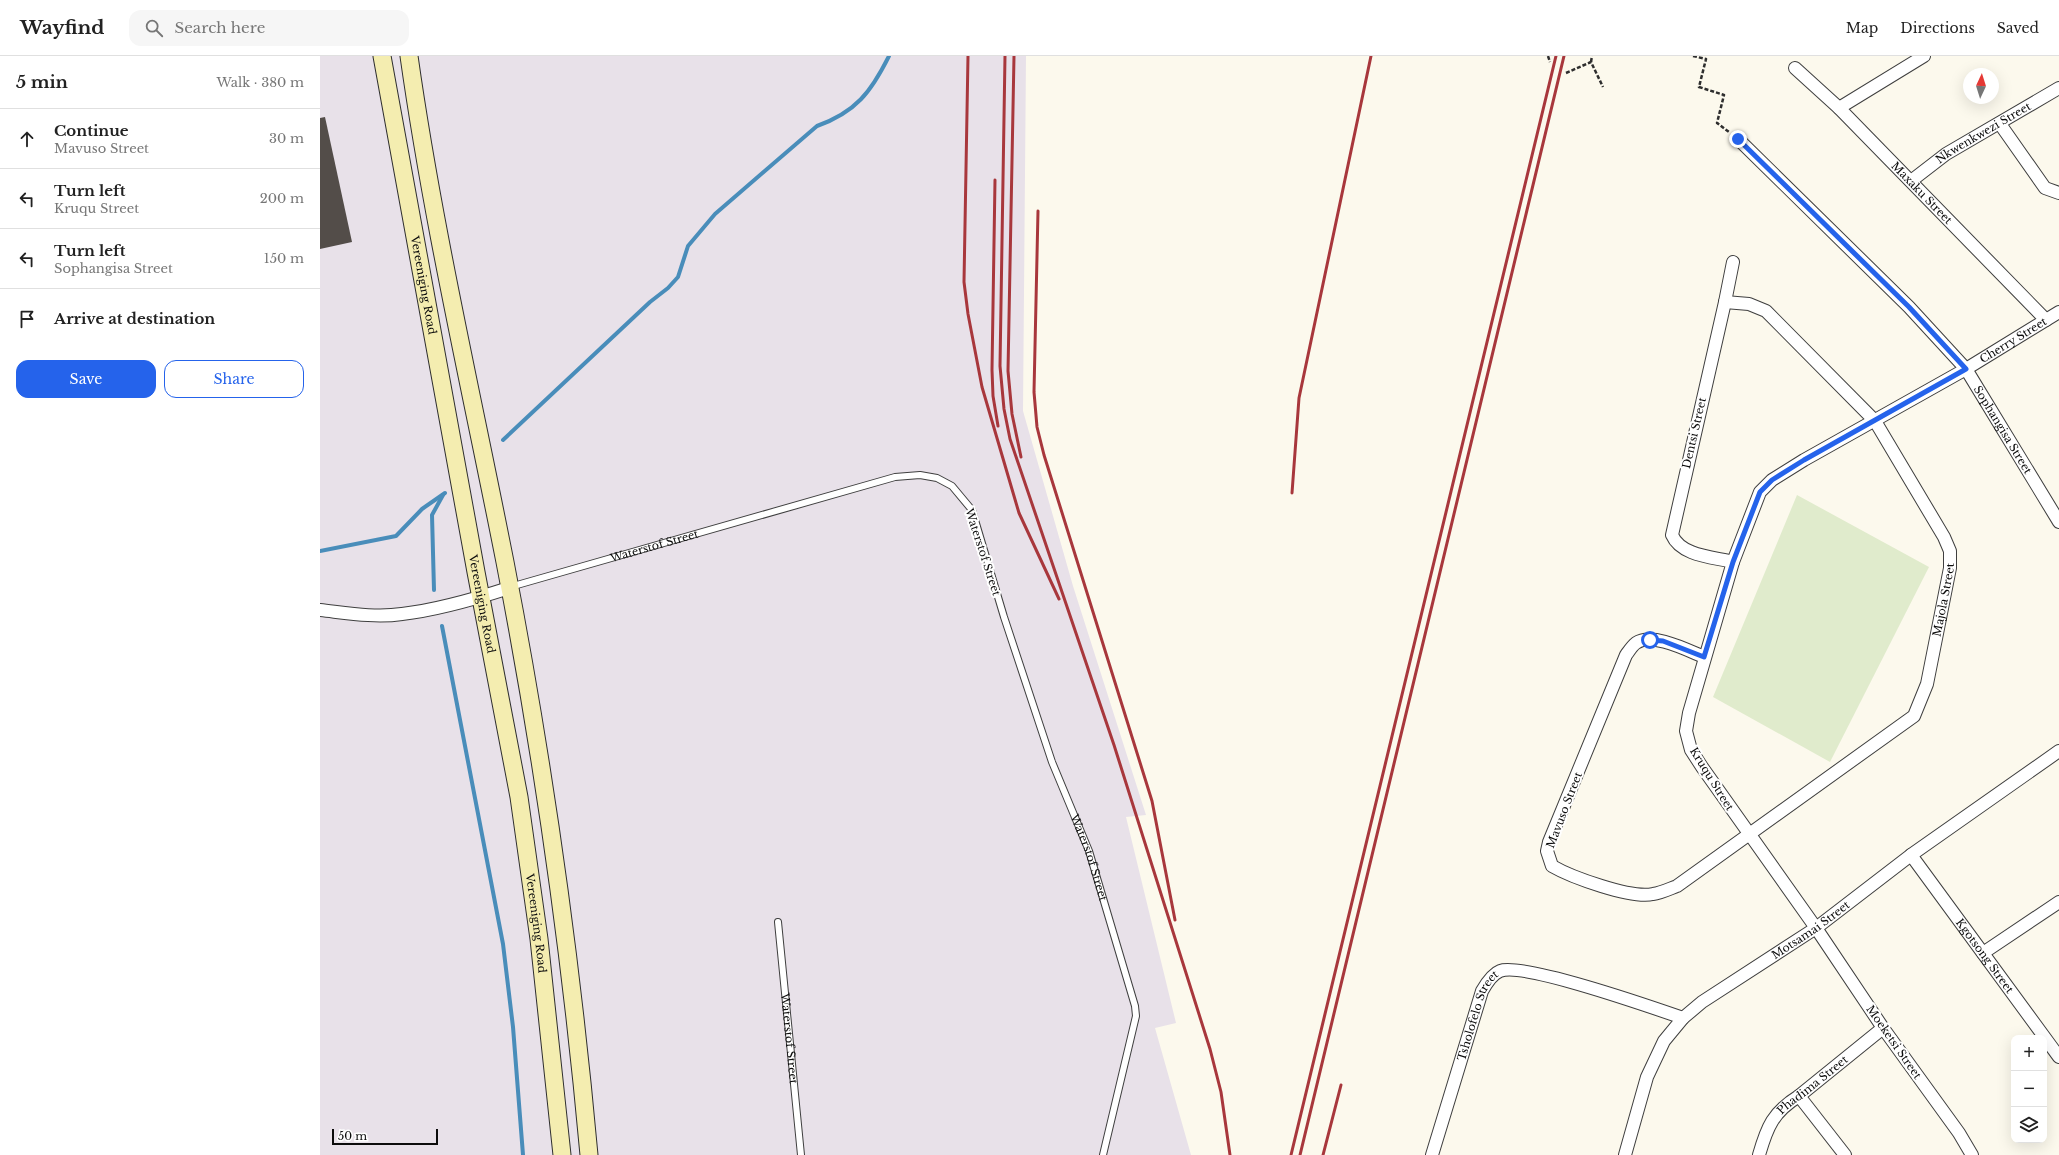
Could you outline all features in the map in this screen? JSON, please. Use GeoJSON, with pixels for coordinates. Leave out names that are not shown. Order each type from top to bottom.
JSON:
{"type":"FeatureCollection","features":[{"type":"Feature","properties":{"kind":"main road","name":"Vereeniging Road"},"geometry":{"type":"LineString","coordinates":[[382,56],[480,597],[519,796],[530,871],[562,1155]]}},
{"type":"Feature","properties":{"kind":"main road"},"geometry":{"type":"LineString","coordinates":[[409,56],[415,98],[509,588],[546,796],[557,871],[582,1082],[589,1155]]}},
{"type":"Feature","properties":{"kind":"street"},"geometry":{"type":"LineString","coordinates":[[1839,108],[1924,56]]}},
{"type":"Feature","properties":{"kind":"street","name":"Maxaku Street"},"geometry":{"type":"LineString","coordinates":[[1795,68],[1839,108],[2046,320]]}},
{"type":"Feature","properties":{"kind":"street","name":"Nkwenkwezi Street"},"geometry":{"type":"LineString","coordinates":[[1911,181],[1946,154],[2000,124],[2059,88]]}},
{"type":"Feature","properties":{"kind":"street"},"geometry":{"type":"LineString","coordinates":[[2000,124],[2045,188],[2059,193]]}},
{"type":"Feature","properties":{"kind":"street","name":"Sophangisa Street"},"geometry":{"type":"LineString","coordinates":[[1738,139],[1909,307],[1966,369],[2059,522]]}},
{"type":"Feature","properties":{"kind":"street","name":"Dentsi Street"},"geometry":{"type":"LineString","coordinates":[[1733,262],[1672,535],[1674,542],[1686,550],[1733,562]]}},
{"type":"Feature","properties":{"kind":"street","name":"Majola Street"},"geometry":{"type":"LineString","coordinates":[[1725,302],[1749,304],[1766,311],[1876,421],[1944,537],[1950,551],[1950,568],[1925,690],[1914,716],[1748,834]]}},
{"type":"Feature","properties":{"kind":"street","name":"Cherry Street"},"geometry":{"type":"LineString","coordinates":[[1966,369],[2059,312]]}},
{"type":"Feature","properties":{"kind":"street","name":"Kruqu Street"},"geometry":{"type":"LineString","coordinates":[[1816,928],[1748,834],[1691,750],[1686,731],[1690,706],[1733,562],[1760,492],[1772,480],[1804,460],[1876,421],[1966,369]]}},
{"type":"Feature","properties":{"kind":"street","name":"Waterstof Street"},"geometry":{"type":"LineString","coordinates":[[320,610],[368,615],[402,614],[480,597],[509,588]]}},
{"type":"Feature","properties":{"kind":"street","name":"Mavuso Street"},"geometry":{"type":"LineString","coordinates":[[1704,657],[1663,641],[1650,640],[1634,644],[1626,655],[1549,842],[1547,851],[1552,866],[1560,871],[1598,885],[1625,892],[1652,895],[1677,886],[1748,834]]}},
{"type":"Feature","properties":{"kind":"street","name":"Motsamai Street"},"geometry":{"type":"LineString","coordinates":[[1624,1155],[1647,1077],[1664,1041],[1683,1018],[1702,1002],[1816,928],[1911,855],[2059,751]]}},
{"type":"Feature","properties":{"kind":"street","name":"Kgotsong Street"},"geometry":{"type":"LineString","coordinates":[[1911,855],[2059,1057]]}},
{"type":"Feature","properties":{"kind":"street"},"geometry":{"type":"LineString","coordinates":[[1983,953],[2059,902]]}},
{"type":"Feature","properties":{"kind":"street","name":"Moeketsi Street"},"geometry":{"type":"LineString","coordinates":[[1816,928],[1883,1028],[1959,1133],[1972,1155]]}},
{"type":"Feature","properties":{"kind":"street","name":"Tsholofelo Street"},"geometry":{"type":"LineString","coordinates":[[1432,1155],[1482,991],[1488,981],[1499,971],[1511,969],[1527,972],[1618,996],[1683,1018]]}},
{"type":"Feature","properties":{"kind":"street","name":"Phadima Street"},"geometry":{"type":"LineString","coordinates":[[1759,1155],[1770,1123],[1785,1105],[1799,1096],[1883,1028]]}},
{"type":"Feature","properties":{"kind":"street"},"geometry":{"type":"LineString","coordinates":[[1799,1096],[1845,1155]]}},
{"type":"Feature","properties":{"kind":"lane","name":"Waterstof Street"},"geometry":{"type":"LineString","coordinates":[[509,588],[895,477],[920,475],[931,477],[952,486],[972,510],[1004,617],[1052,762],[1090,851],[1135,1006],[1136,1016],[1103,1155]]}},
{"type":"Feature","properties":{"kind":"lane","name":"Waterstof Street"},"geometry":{"type":"LineString","coordinates":[[778,922],[801,1155]]}},
{"type":"Feature","properties":{"kind":"path"},"geometry":{"type":"LineString","coordinates":[[1548,56],[1550,62]]}},
{"type":"Feature","properties":{"kind":"path"},"geometry":{"type":"LineString","coordinates":[[1592,56],[1591,62],[1603,87]]}},
{"type":"Feature","properties":{"kind":"path"},"geometry":{"type":"LineString","coordinates":[[1693,56],[1706,59],[1699,87],[1724,95],[1717,123],[1738,139]]}},
{"type":"Feature","properties":{"kind":"path"},"geometry":{"type":"LineString","coordinates":[[1566,73],[1591,62]]}},
{"type":"Feature","properties":{"kind":"shaded area"},"geometry":{"type":"Polygon","coordinates":[[[320,56],[1026,56],[1023,411],[1073,586],[1146,815],[1126,817],[1176,1023],[1155,1028],[1191,1155],[320,1155],[320,56]]]}},
{"type":"Feature","properties":{"kind":"green space"},"geometry":{"type":"Polygon","coordinates":[[[1797,495],[1929,567],[1830,762],[1713,697],[1797,495]]]}},
{"type":"Feature","properties":{"kind":"building"},"geometry":{"type":"Polygon","coordinates":[[[325,117],[352,242],[320,249],[320,118],[325,117]]]}},
{"type":"Feature","properties":{"kind":"waterway"},"geometry":{"type":"LineString","coordinates":[[503,440],[650,302],[668,288],[678,277],[688,246],[715,214],[817,126],[842,114],[861,99],[876,80],[889,56]]}},
{"type":"Feature","properties":{"kind":"waterway"},"geometry":{"type":"LineString","coordinates":[[320,551],[396,536],[422,509],[445,493]]}},
{"type":"Feature","properties":{"kind":"waterway"},"geometry":{"type":"LineString","coordinates":[[434,590],[432,515],[443,495]]}},
{"type":"Feature","properties":{"kind":"waterway"},"geometry":{"type":"LineString","coordinates":[[442,626],[503,944],[513,1027],[523,1155]]}},
{"type":"Feature","properties":{"kind":"railway"},"geometry":{"type":"LineString","coordinates":[[968,56],[964,282],[968,314],[982,387],[1019,513],[1059,599]]}},
{"type":"Feature","properties":{"kind":"railway"},"geometry":{"type":"LineString","coordinates":[[1005,56],[1000,366],[1004,409],[1010,439],[1114,745],[1210,1049],[1221,1092],[1230,1155]]}},
{"type":"Feature","properties":{"kind":"railway"},"geometry":{"type":"LineString","coordinates":[[1014,56],[1008,371],[1012,414],[1021,457]]}},
{"type":"Feature","properties":{"kind":"railway"},"geometry":{"type":"LineString","coordinates":[[1292,493],[1299,398],[1371,56]]}},
{"type":"Feature","properties":{"kind":"railway"},"geometry":{"type":"LineString","coordinates":[[1291,1155],[1556,56]]}},
{"type":"Feature","properties":{"kind":"railway"},"geometry":{"type":"LineString","coordinates":[[1300,1155],[1564,56]]}},
{"type":"Feature","properties":{"kind":"railway"},"geometry":{"type":"LineString","coordinates":[[995,180],[992,370],[993,396],[998,426]]}},
{"type":"Feature","properties":{"kind":"railway"},"geometry":{"type":"LineString","coordinates":[[1038,211],[1034,392],[1037,427],[1044,455],[1152,801],[1175,920]]}},
{"type":"Feature","properties":{"kind":"railway"},"geometry":{"type":"LineString","coordinates":[[1323,1155],[1341,1085]]}},
{"type":"Feature","properties":{"kind":"route"},"geometry":{"type":"LineString","coordinates":[[1650,640],[1663,641],[1704,657],[1733,562],[1760,492],[1772,480],[1804,460],[1876,421],[1966,369],[1909,307],[1738,139]]}}]}
